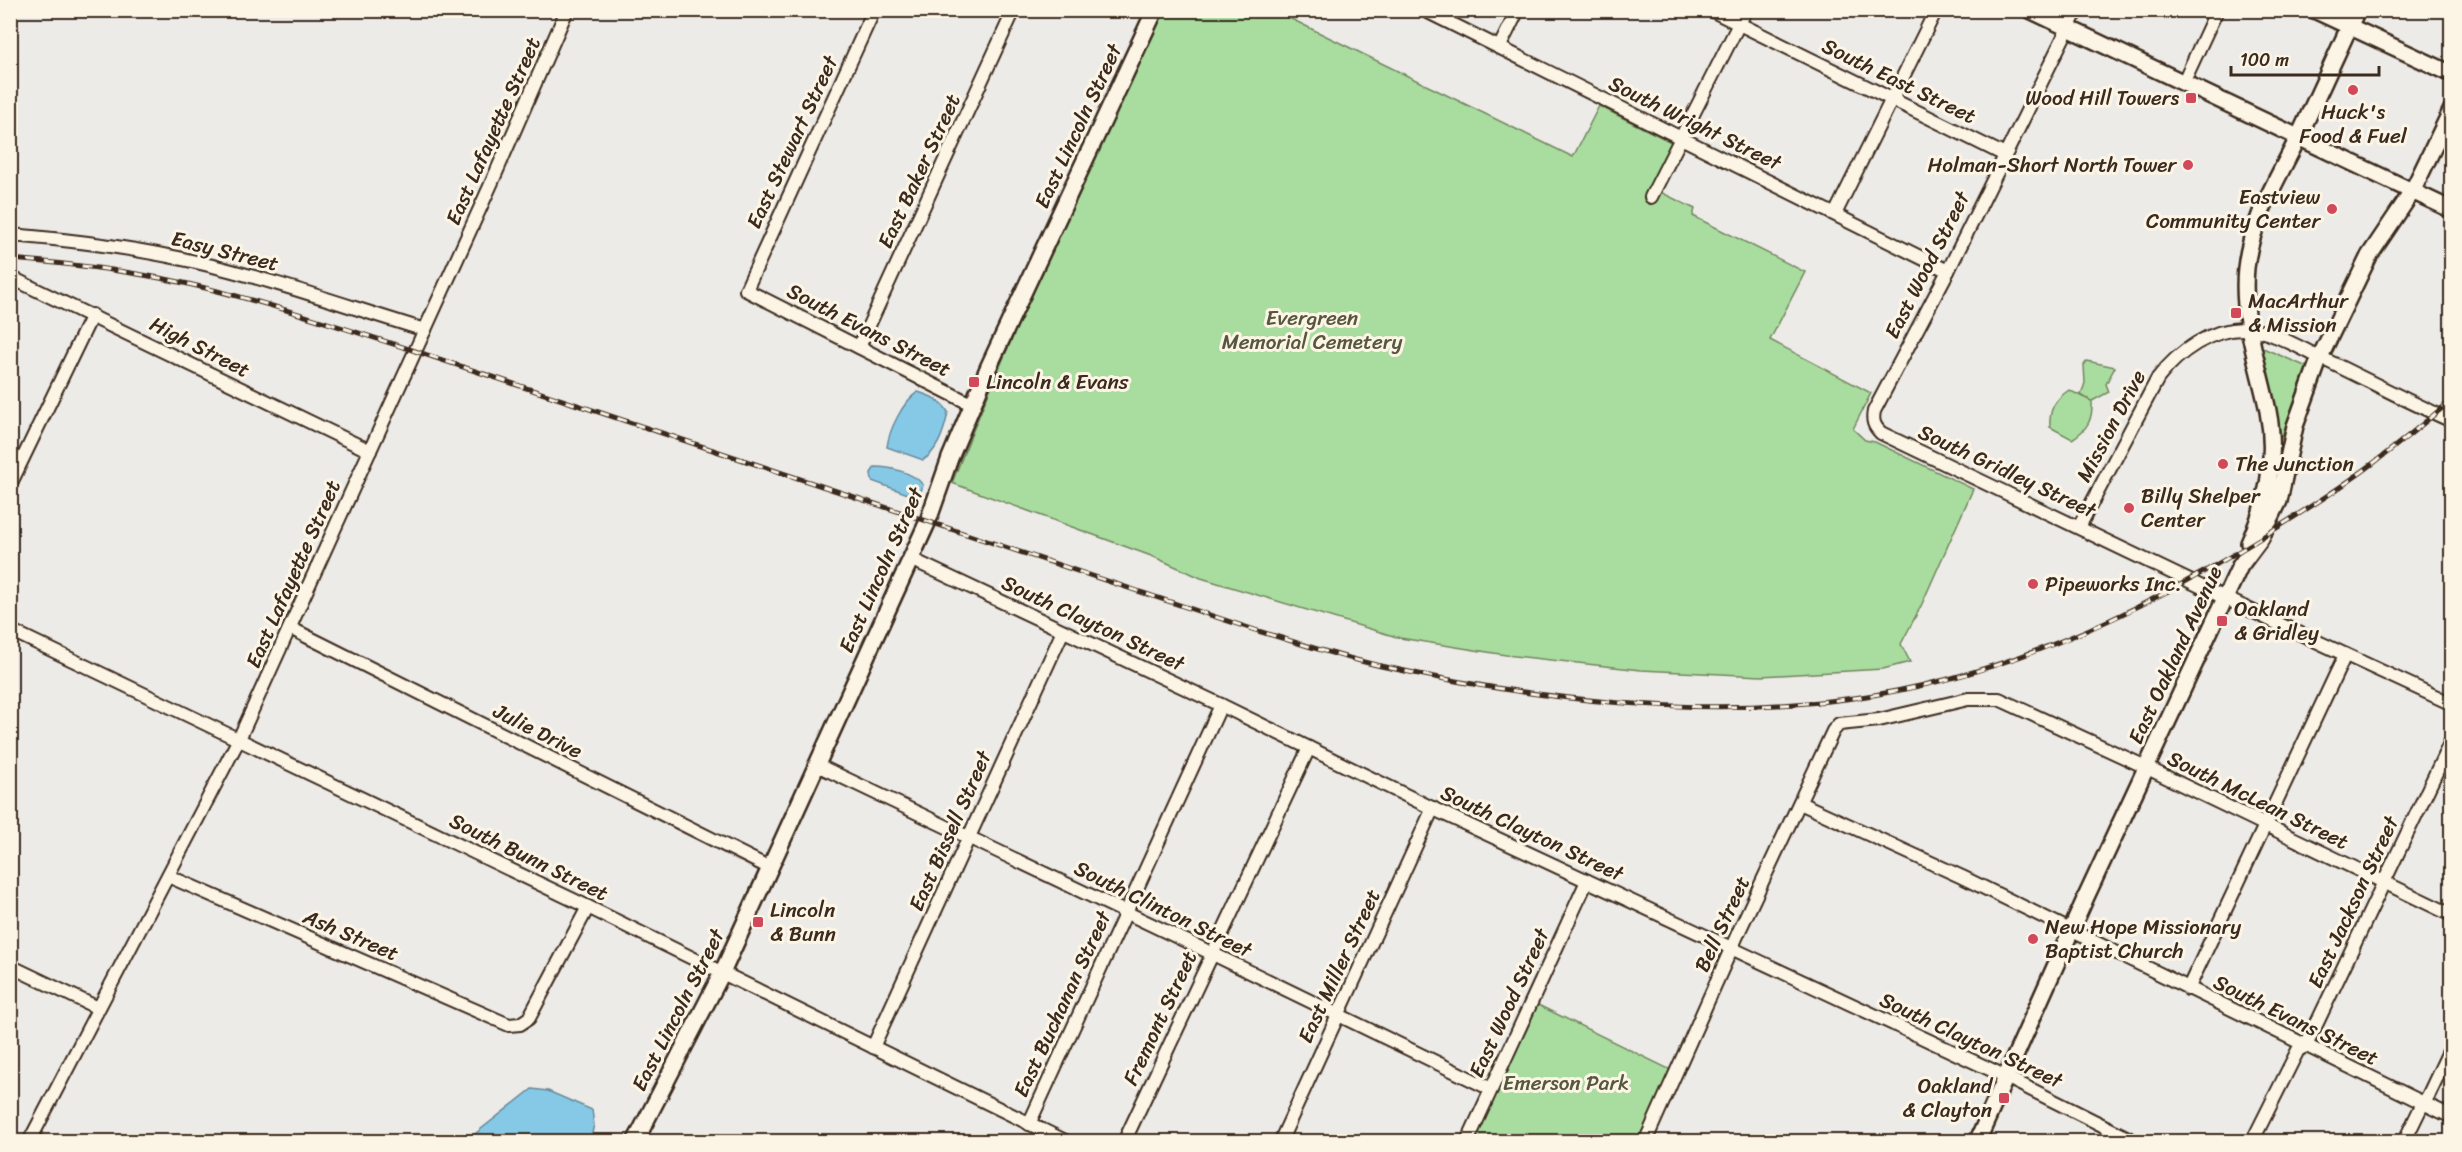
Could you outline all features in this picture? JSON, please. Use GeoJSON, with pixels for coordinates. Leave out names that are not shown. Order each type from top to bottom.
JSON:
{"type":"FeatureCollection","features":[{"type":"Feature","properties":{"kind":"main road","name":"East Lincoln Street"},"geometry":{"type":"LineString","coordinates":[[635,1142],[722,973],[928,521],[950,458],[973,405],[1155,10]]}},
{"type":"Feature","properties":{"kind":"main road"},"geometry":{"type":"LineString","coordinates":[[2030,10],[2184,81],[2451,210]]}},
{"type":"Feature","properties":{"kind":"main road"},"geometry":{"type":"LineString","coordinates":[[2314,10],[2451,74]]}},
{"type":"Feature","properties":{"kind":"main road"},"geometry":{"type":"LineString","coordinates":[[2240,566],[2264,506],[2271,464],[2268,413],[2248,329],[2246,271],[2251,241],[2262,210],[2357,10]]}},
{"type":"Feature","properties":{"kind":"main road","name":"East Oakland Avenue"},"geometry":{"type":"LineString","coordinates":[[1977,1142],[2071,931],[2225,597],[2240,566],[2261,538],[2279,501],[2296,420],[2320,357],[2369,256],[2418,194],[2451,109]]}},
{"type":"Feature","properties":{"kind":"street","name":"East Lafayette Street"},"geometry":{"type":"LineString","coordinates":[[29,1142],[239,739],[425,330],[567,10]]}},
{"type":"Feature","properties":{"kind":"street","name":"East Stewart Street"},"geometry":{"type":"LineString","coordinates":[[746,290],[874,10]]}},
{"type":"Feature","properties":{"kind":"street","name":"East Baker Street"},"geometry":{"type":"LineString","coordinates":[[859,347],[1014,10]]}},
{"type":"Feature","properties":{"kind":"street","name":"South Wright Street"},"geometry":{"type":"LineString","coordinates":[[1424,10],[1948,271]]}},
{"type":"Feature","properties":{"kind":"street"},"geometry":{"type":"LineString","coordinates":[[1499,48],[1518,10]]}},
{"type":"Feature","properties":{"kind":"street","name":"South East Street"},"geometry":{"type":"LineString","coordinates":[[1711,10],[2005,155]]}},
{"type":"Feature","properties":{"kind":"street"},"geometry":{"type":"LineString","coordinates":[[1651,197],[1746,10]]}},
{"type":"Feature","properties":{"kind":"street"},"geometry":{"type":"LineString","coordinates":[[1835,214],[1936,10]]}},
{"type":"Feature","properties":{"kind":"street","name":"East Wood Street"},"geometry":{"type":"LineString","coordinates":[[1874,424],[1874,411],[1948,271],[2077,10]]}},
{"type":"Feature","properties":{"kind":"street"},"geometry":{"type":"LineString","coordinates":[[2184,81],[2217,10]]}},
{"type":"Feature","properties":{"kind":"street","name":"Easy Street"},"geometry":{"type":"LineString","coordinates":[[10,235],[65,240],[194,261],[284,286],[425,330]]}},
{"type":"Feature","properties":{"kind":"street","name":"High Street"},"geometry":{"type":"LineString","coordinates":[[12,278],[370,451]]}},
{"type":"Feature","properties":{"kind":"street","name":"South Evans Street"},"geometry":{"type":"LineString","coordinates":[[746,290],[973,405]]}},
{"type":"Feature","properties":{"kind":"street"},"geometry":{"type":"LineString","coordinates":[[10,485],[92,315]]}},
{"type":"Feature","properties":{"kind":"street"},"geometry":{"type":"LineString","coordinates":[[2248,329],[2320,357],[2451,421]]}},
{"type":"Feature","properties":{"kind":"street","name":"Mission Drive"},"geometry":{"type":"LineString","coordinates":[[2079,527],[2152,387],[2164,369],[2180,354],[2198,343],[2227,332],[2248,329]]}},
{"type":"Feature","properties":{"kind":"street","name":"South Gridley Street"},"geometry":{"type":"LineString","coordinates":[[1874,424],[1881,433],[2451,704]]}},
{"type":"Feature","properties":{"kind":"street","name":"South Clayton Street"},"geometry":{"type":"LineString","coordinates":[[911,559],[2005,1077],[2136,1142]]}},
{"type":"Feature","properties":{"kind":"street","name":"Julie Drive"},"geometry":{"type":"LineString","coordinates":[[290,628],[770,868]]}},
{"type":"Feature","properties":{"kind":"street","name":"South Bunn Street"},"geometry":{"type":"LineString","coordinates":[[10,630],[588,907],[1029,1124],[1045,1137],[1067,1142]]}},
{"type":"Feature","properties":{"kind":"street","name":"East Bissell Street"},"geometry":{"type":"LineString","coordinates":[[873,1047],[1063,631]]}},
{"type":"Feature","properties":{"kind":"street"},"geometry":{"type":"LineString","coordinates":[[2188,989],[2345,655]]}},
{"type":"Feature","properties":{"kind":"street","name":"South McLean Street"},"geometry":{"type":"LineString","coordinates":[[1839,724],[1879,720],[1968,699],[1999,699],[2146,767],[2451,915]]}},
{"type":"Feature","properties":{"kind":"street","name":"East Buchanan Street"},"geometry":{"type":"LineString","coordinates":[[1029,1124],[1221,705]]}},
{"type":"Feature","properties":{"kind":"street","name":"Bell Street"},"geometry":{"type":"LineString","coordinates":[[1645,1142],[1833,731],[1839,724]]}},
{"type":"Feature","properties":{"kind":"street","name":"East Jackson Street"},"geometry":{"type":"LineString","coordinates":[[2252,1142],[2298,1050],[2306,1046],[2451,739]]}},
{"type":"Feature","properties":{"kind":"street","name":"Fremont Street"},"geometry":{"type":"LineString","coordinates":[[1124,1142],[1309,748]]}},
{"type":"Feature","properties":{"kind":"street","name":"South Clinton Street"},"geometry":{"type":"LineString","coordinates":[[817,765],[1491,1089]]}},
{"type":"Feature","properties":{"kind":"street","name":"South Evans Street"},"geometry":{"type":"LineString","coordinates":[[1800,803],[1962,877],[2451,1117]]}},
{"type":"Feature","properties":{"kind":"street","name":"East Miller Street"},"geometry":{"type":"LineString","coordinates":[[1280,1142],[1433,808]]}},
{"type":"Feature","properties":{"kind":"street","name":"Ash Street"},"geometry":{"type":"LineString","coordinates":[[168,876],[509,1025],[526,1021],[588,907]]}},
{"type":"Feature","properties":{"kind":"street","name":"East Wood Street"},"geometry":{"type":"LineString","coordinates":[[1467,1142],[1587,881]]}},
{"type":"Feature","properties":{"kind":"street"},"geometry":{"type":"LineString","coordinates":[[10,966],[98,1008]]}},
{"type":"Feature","properties":{"kind":"street"},"geometry":{"type":"LineString","coordinates":[[2404,1142],[2451,1045]]}},
{"type":"Feature","properties":{"kind":"green space","name":"Evergreen Memorial Cemetery"},"geometry":{"type":"Polygon","coordinates":[[[1273,10],[1573,157],[1599,106],[1671,142],[1650,187],[1695,209],[1693,216],[1805,272],[1770,340],[1871,393],[1853,429],[1865,440],[1875,442],[1973,489],[1921,606],[1901,644],[1910,662],[1883,669],[1761,676],[1641,670],[1506,655],[1400,638],[1201,578],[1154,557],[952,483],[1027,304],[1162,11],[1273,10]]]}},
{"type":"Feature","properties":{"kind":"green space"},"geometry":{"type":"Polygon","coordinates":[[[2263,348],[2307,367],[2281,438],[2261,350],[2263,348]]]}},
{"type":"Feature","properties":{"kind":"green space"},"geometry":{"type":"Polygon","coordinates":[[[2087,361],[2115,367],[2106,384],[2109,392],[2092,401],[2092,413],[2088,423],[2072,439],[2050,427],[2050,415],[2056,402],[2069,390],[2091,401],[2081,395],[2085,383],[2084,365],[2087,361]]]}},
{"type":"Feature","properties":{"kind":"green space","name":"Emerson Park"},"geometry":{"type":"Polygon","coordinates":[[[1536,1004],[1671,1070],[1638,1141],[1483,1142],[1476,1138],[1536,1004]]]}},
{"type":"Feature","properties":{"kind":"water"},"geometry":{"type":"Polygon","coordinates":[[[918,392],[935,399],[948,412],[937,445],[923,460],[887,447],[898,416],[912,396],[918,392]]]}},
{"type":"Feature","properties":{"kind":"water"},"geometry":{"type":"Polygon","coordinates":[[[875,467],[894,469],[919,480],[923,485],[919,498],[872,481],[871,473],[875,467]]]}},
{"type":"Feature","properties":{"kind":"water"},"geometry":{"type":"Polygon","coordinates":[[[532,1089],[548,1091],[592,1110],[594,1125],[590,1141],[466,1141],[532,1089]]]}},
{"type":"Feature","properties":{"kind":"railway"},"geometry":{"type":"LineString","coordinates":[[10,259],[127,272],[165,279],[291,312],[415,351],[1258,631],[1350,658],[1439,678],[1498,688],[1617,703],[1736,707],[1854,698],[1909,688],[2015,659],[2118,616],[2217,565],[2358,475],[2452,400]]}},
{"type":"Feature","properties":{"kind":"place","name":"Huck's Food & Fuel"},"geometry":{"type":"Point","coordinates":[2353,90]}},
{"type":"Feature","properties":{"kind":"place","name":"Wood Hill Towers"},"geometry":{"type":"Point","coordinates":[2191,98]}},
{"type":"Feature","properties":{"kind":"place","name":"Holman-Short North Tower"},"geometry":{"type":"Point","coordinates":[2188,165]}},
{"type":"Feature","properties":{"kind":"place","name":"Eastview Community Center"},"geometry":{"type":"Point","coordinates":[2332,209]}},
{"type":"Feature","properties":{"kind":"place","name":"MacArthur & Mission"},"geometry":{"type":"Point","coordinates":[2236,313]}},
{"type":"Feature","properties":{"kind":"place","name":"Lincoln & Evans"},"geometry":{"type":"Point","coordinates":[974,382]}},
{"type":"Feature","properties":{"kind":"place","name":"The Junction"},"geometry":{"type":"Point","coordinates":[2223,464]}},
{"type":"Feature","properties":{"kind":"place","name":"Billy Shelper Center"},"geometry":{"type":"Point","coordinates":[2129,508]}},
{"type":"Feature","properties":{"kind":"place","name":"Pipeworks Inc."},"geometry":{"type":"Point","coordinates":[2033,584]}},
{"type":"Feature","properties":{"kind":"place","name":"Oakland & Gridley"},"geometry":{"type":"Point","coordinates":[2222,621]}},
{"type":"Feature","properties":{"kind":"place","name":"Lincoln & Bunn"},"geometry":{"type":"Point","coordinates":[758,922]}},
{"type":"Feature","properties":{"kind":"place","name":"New Hope Missionary Baptist Church"},"geometry":{"type":"Point","coordinates":[2033,939]}},
{"type":"Feature","properties":{"kind":"place","name":"Oakland & Clayton"},"geometry":{"type":"Point","coordinates":[2004,1098]}}]}
